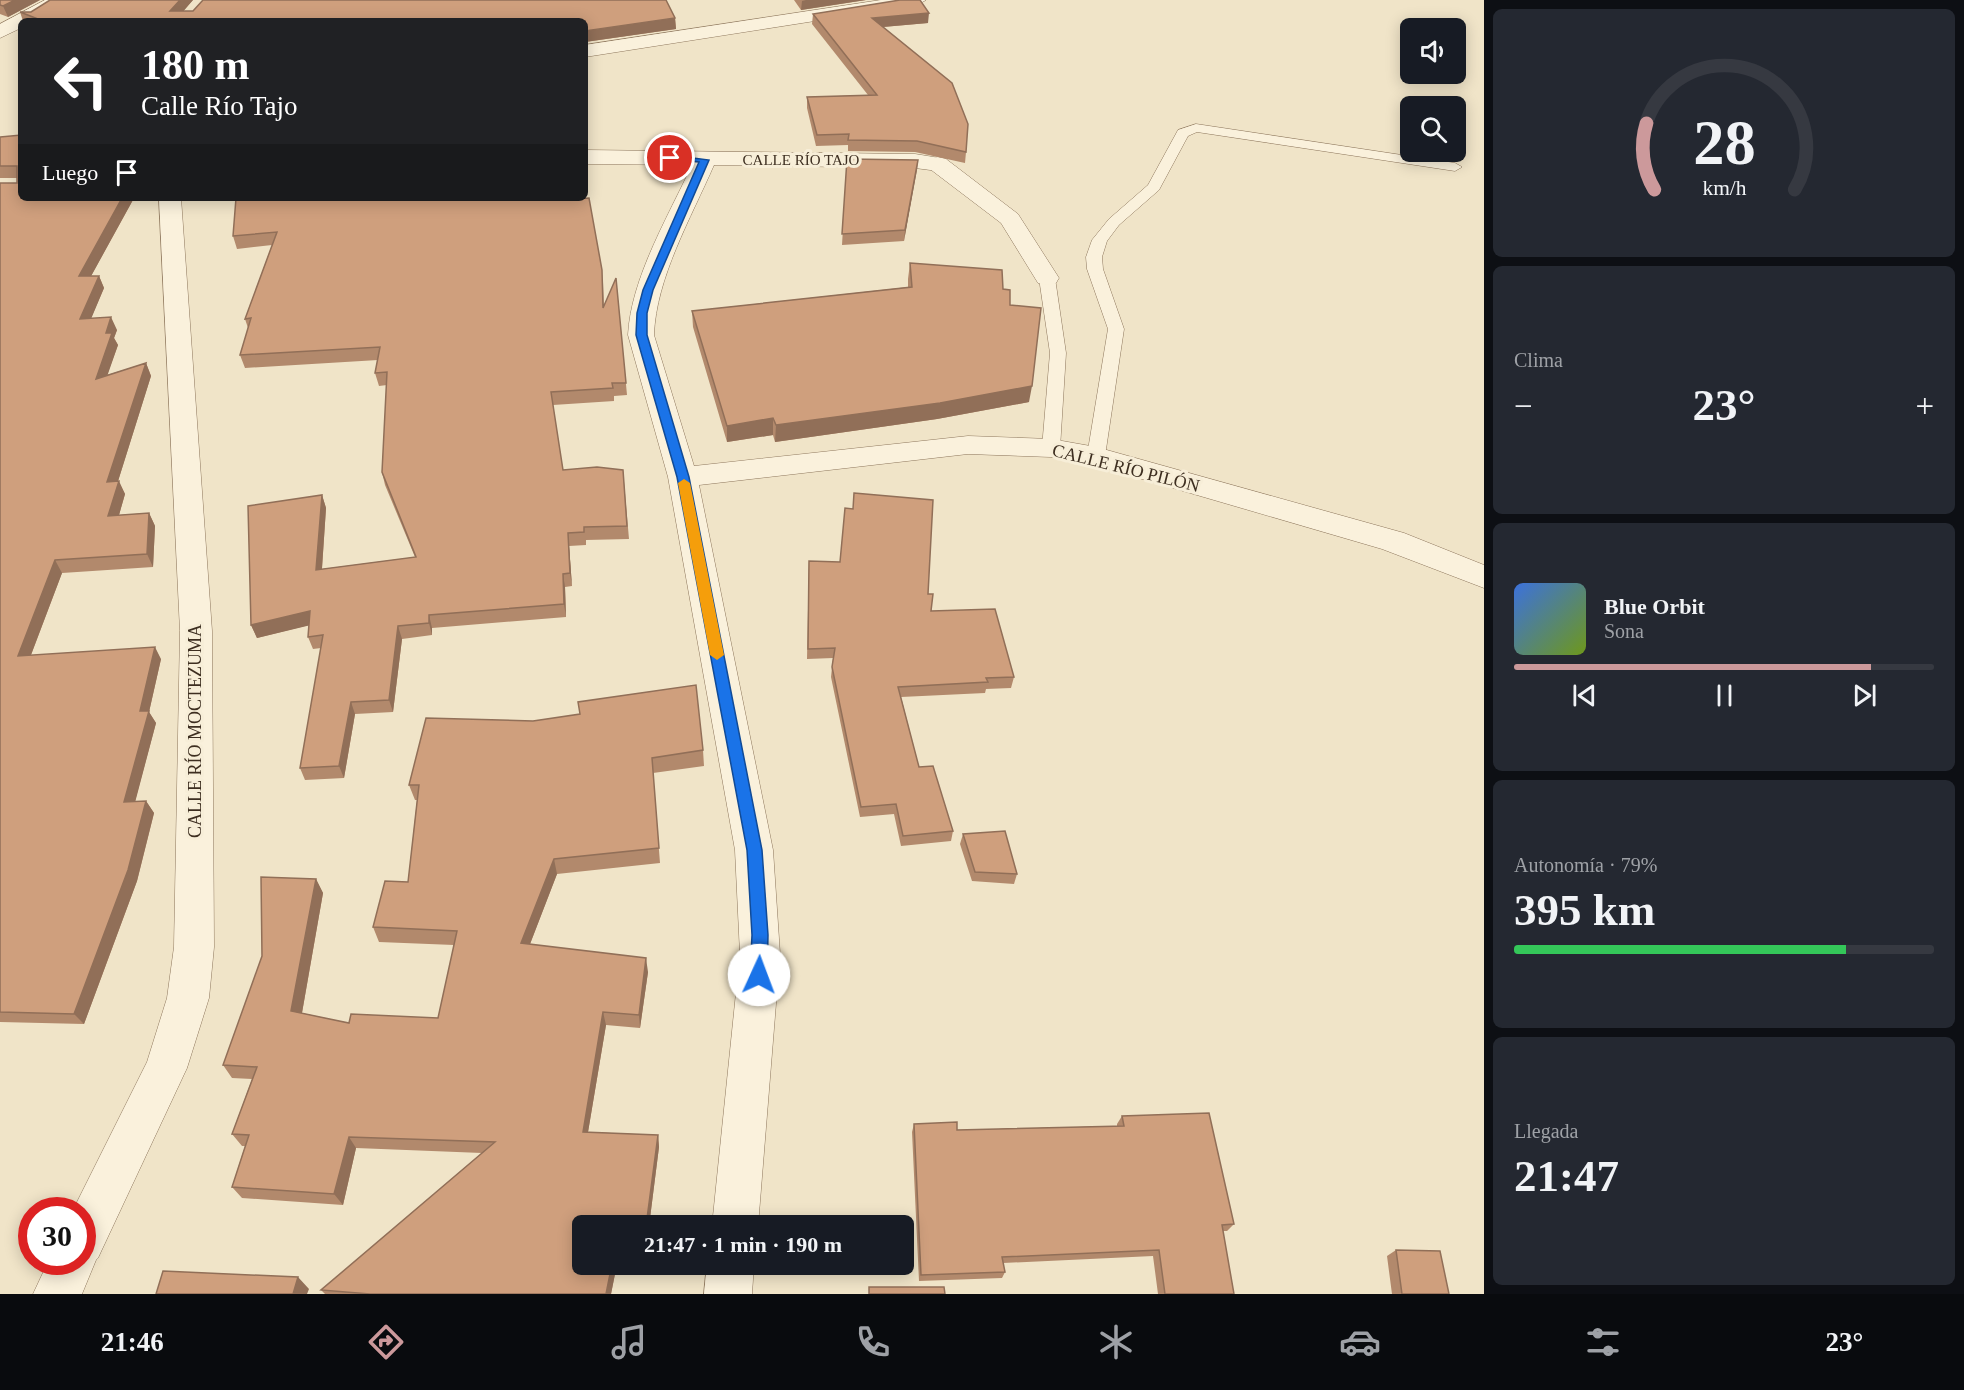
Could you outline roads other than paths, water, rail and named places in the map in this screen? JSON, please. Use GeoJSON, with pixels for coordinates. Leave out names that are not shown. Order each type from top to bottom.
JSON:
{"type":"FeatureCollection","features":[{"type":"Feature","properties":{"kind":"street"},"geometry":{"type":"LineString","coordinates":[[26,18],[59,0]]}},
{"type":"Feature","properties":{"kind":"street"},"geometry":{"type":"LineString","coordinates":[[588,51],[917,0]]}},
{"type":"Feature","properties":{"kind":"street"},"geometry":{"type":"LineString","coordinates":[[0,32],[18,22]]}},
{"type":"Feature","properties":{"kind":"street","name":"CALLE RÍO TAJO"},"geometry":{"type":"LineString","coordinates":[[588,157],[915,161],[938,164],[979,193],[1010,219],[1047,278]]}},
{"type":"Feature","properties":{"kind":"street"},"geometry":{"type":"LineString","coordinates":[[705,160],[648,290],[642,313],[641,335],[683,477],[754,850],[760,954],[736,1215]]}},
{"type":"Feature","properties":{"kind":"street","name":"CALLE RÍO MOCTEZUMA"},"geometry":{"type":"LineString","coordinates":[[96,1213],[165,1068],[188,998],[194,947],[196,631],[170,201]]}},
{"type":"Feature","properties":{"kind":"street","name":"CALLE RÍO PILÓN"},"geometry":{"type":"LineString","coordinates":[[683,477],[968,445],[1051,448],[1096,456],[1393,541],[1484,577]]}},
{"type":"Feature","properties":{"kind":"street"},"geometry":{"type":"LineString","coordinates":[[57,1294],[66,1275]]}},
{"type":"Feature","properties":{"kind":"street"},"geometry":{"type":"LineString","coordinates":[[728,1294],[730,1275]]}},
{"type":"Feature","properties":{"kind":"lane"},"geometry":{"type":"LineString","coordinates":[[1096,456],[1116,329],[1095,269],[1094,257],[1100,240],[1114,222],[1154,187],[1183,133],[1196,128],[1455,167]]}},
{"type":"Feature","properties":{"kind":"lane","name":"CALLE RÍO TAJO"},"geometry":{"type":"LineString","coordinates":[[1047,278],[1058,353],[1051,448]]}}]}
